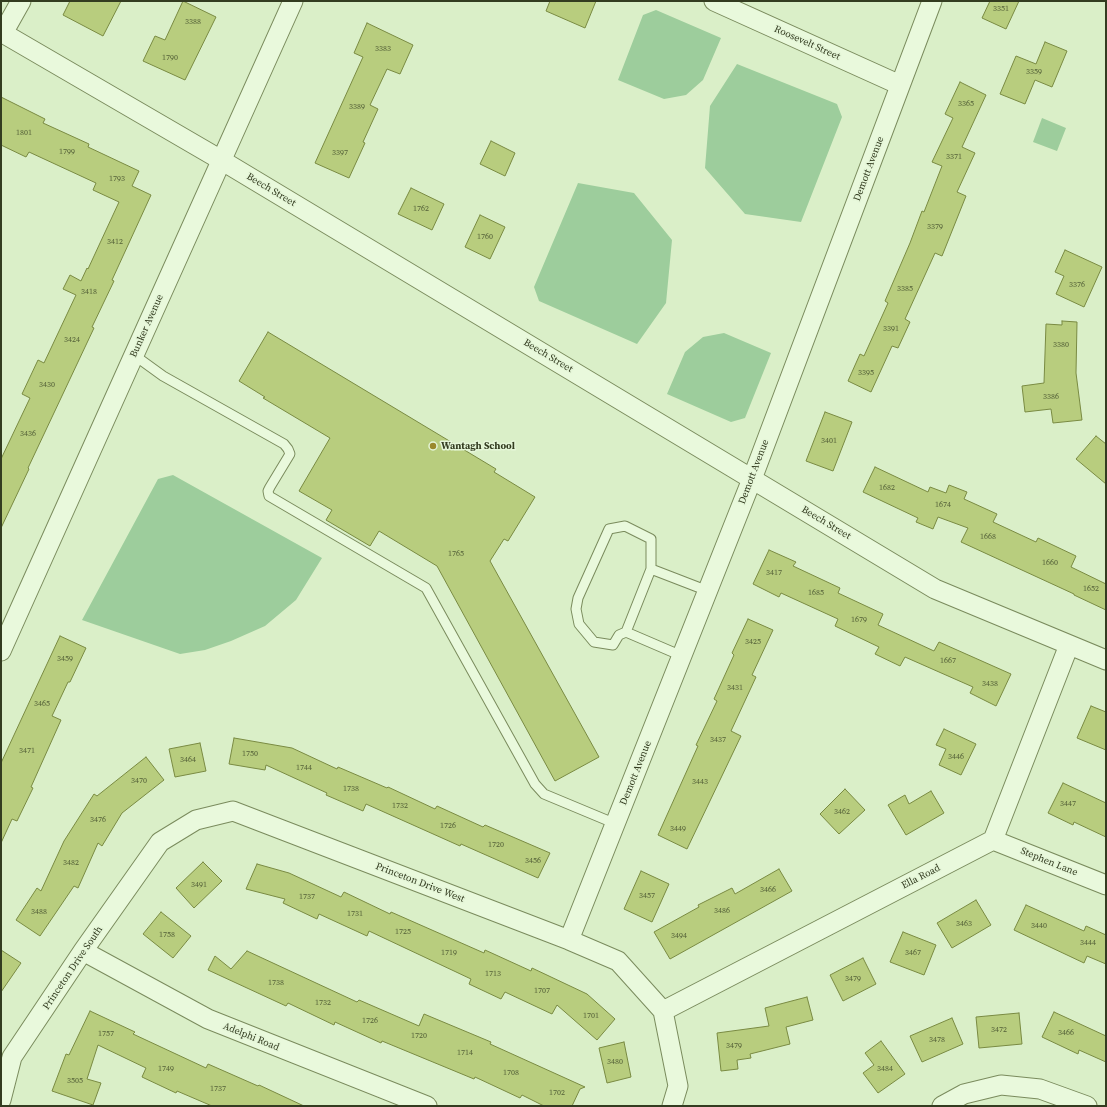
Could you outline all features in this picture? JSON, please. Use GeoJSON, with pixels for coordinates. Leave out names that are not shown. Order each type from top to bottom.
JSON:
{"type":"FeatureCollection","features":[{"type":"Feature","properties":{"kind":"street"},"geometry":{"type":"LineString","coordinates":[[2,32],[20,1]]}},
{"type":"Feature","properties":{"kind":"street","name":"Bunker Avenue"},"geometry":{"type":"LineString","coordinates":[[1,651],[293,1]]}},
{"type":"Feature","properties":{"kind":"street","name":"Roosevelt Street"},"geometry":{"type":"LineString","coordinates":[[714,1],[900,85]]}},
{"type":"Feature","properties":{"kind":"street","name":"Demott Avenue"},"geometry":{"type":"LineString","coordinates":[[570,940],[752,479],[932,1]]}},
{"type":"Feature","properties":{"kind":"street","name":"Beech Street"},"geometry":{"type":"LineString","coordinates":[[2,32],[221,160],[935,589],[1106,660]]}},
{"type":"Feature","properties":{"kind":"street"},"geometry":{"type":"LineString","coordinates":[[993,840],[1069,645]]}},
{"type":"Feature","properties":{"kind":"street","name":"Princeton Drive West"},"geometry":{"type":"LineString","coordinates":[[160,842],[196,820],[233,812],[570,940],[618,961],[663,1011]]}},
{"type":"Feature","properties":{"kind":"street","name":"Stephen Lane"},"geometry":{"type":"LineString","coordinates":[[993,840],[1106,885]]}},
{"type":"Feature","properties":{"kind":"street","name":"Ella Road"},"geometry":{"type":"LineString","coordinates":[[663,1011],[993,840]]}},
{"type":"Feature","properties":{"kind":"street","name":"Princeton Drive South"},"geometry":{"type":"LineString","coordinates":[[1,1100],[6,1055],[83,951],[160,842]]}},
{"type":"Feature","properties":{"kind":"street","name":"Adelphi Road"},"geometry":{"type":"LineString","coordinates":[[83,951],[208,1019],[427,1106]]}},
{"type":"Feature","properties":{"kind":"street"},"geometry":{"type":"LineString","coordinates":[[663,1011],[678,1086],[672,1106]]}},
{"type":"Feature","properties":{"kind":"street"},"geometry":{"type":"LineString","coordinates":[[942,1106],[964,1094],[1002,1085],[1040,1089],[1087,1106]]}},
{"type":"Feature","properties":{"kind":"lane"},"geometry":{"type":"LineString","coordinates":[[134,355],[163,376],[284,444],[290,454],[270,487],[268,491],[269,496],[426,588],[535,784],[544,794],[616,824]]}},
{"type":"Feature","properties":{"kind":"lane"},"geometry":{"type":"LineString","coordinates":[[625,526],[651,539],[651,569],[626,632],[619,635],[612,645],[594,642],[578,624],[576,609],[578,598],[609,529],[625,526]]}},
{"type":"Feature","properties":{"kind":"lane"},"geometry":{"type":"LineString","coordinates":[[651,569],[708,592]]}},
{"type":"Feature","properties":{"kind":"lane"},"geometry":{"type":"LineString","coordinates":[[626,632],[682,656]]}},
{"type":"Feature","properties":{"kind":"green space"},"geometry":{"type":"Polygon","coordinates":[[[656,10],[721,38],[703,80],[686,95],[664,99],[618,80],[643,15],[656,10]]]}},
{"type":"Feature","properties":{"kind":"green space"},"geometry":{"type":"Polygon","coordinates":[[[737,64],[837,104],[842,117],[801,222],[745,214],[705,168],[710,106],[737,64]]]}},
{"type":"Feature","properties":{"kind":"green space"},"geometry":{"type":"Polygon","coordinates":[[[1042,118],[1066,128],[1057,151],[1033,142],[1042,118]]]}},
{"type":"Feature","properties":{"kind":"green space"},"geometry":{"type":"Polygon","coordinates":[[[578,183],[634,193],[672,240],[666,303],[637,344],[539,301],[534,287],[578,183]]]}},
{"type":"Feature","properties":{"kind":"green space"},"geometry":{"type":"Polygon","coordinates":[[[724,333],[771,353],[745,418],[731,422],[667,394],[685,352],[703,337],[724,333]]]}},
{"type":"Feature","properties":{"kind":"green space"},"geometry":{"type":"Polygon","coordinates":[[[173,475],[322,558],[296,600],[265,626],[231,641],[205,650],[180,654],[82,620],[158,479],[173,475]]]}},
{"type":"Feature","properties":{"kind":"building"},"geometry":{"type":"Polygon","coordinates":[[[70,1],[121,1],[103,36],[63,15],[70,1]]]}},
{"type":"Feature","properties":{"kind":"building"},"geometry":{"type":"Polygon","coordinates":[[[183,1],[216,17],[185,80],[143,61],[155,36],[165,40],[183,1]]]}},
{"type":"Feature","properties":{"kind":"building"},"geometry":{"type":"Polygon","coordinates":[[[550,1],[596,1],[585,28],[546,11],[550,1]]]}},
{"type":"Feature","properties":{"kind":"building"},"geometry":{"type":"Polygon","coordinates":[[[990,1],[1019,1],[1006,29],[982,18],[990,1]]]}},
{"type":"Feature","properties":{"kind":"building"},"geometry":{"type":"Polygon","coordinates":[[[367,23],[413,45],[400,74],[387,69],[370,105],[378,109],[349,178],[315,163],[363,57],[354,53],[367,23]]]}},
{"type":"Feature","properties":{"kind":"building"},"geometry":{"type":"Polygon","coordinates":[[[1045,42],[1067,51],[1052,87],[1035,80],[1025,104],[1000,94],[1016,56],[1036,64],[1045,42]]]}},
{"type":"Feature","properties":{"kind":"building"},"geometry":{"type":"Polygon","coordinates":[[[960,82],[986,95],[962,147],[975,153],[957,192],[966,196],[942,256],[935,253],[905,319],[910,322],[898,348],[892,346],[871,392],[848,381],[860,354],[864,356],[888,303],[885,301],[922,211],[924,212],[942,166],[932,162],[953,118],[945,114],[960,82]]]}},
{"type":"Feature","properties":{"kind":"building"},"geometry":{"type":"Polygon","coordinates":[[[1,97],[45,119],[43,123],[89,144],[88,147],[139,171],[132,186],[151,195],[112,280],[114,281],[92,327],[94,328],[1,528],[1,459],[30,398],[22,394],[38,360],[44,363],[76,295],[63,289],[70,275],[81,281],[119,202],[93,190],[96,183],[29,152],[26,157],[1,145],[1,97]]]}},
{"type":"Feature","properties":{"kind":"building"},"geometry":{"type":"Polygon","coordinates":[[[491,141],[515,153],[505,176],[480,164],[491,141]]]}},
{"type":"Feature","properties":{"kind":"building"},"geometry":{"type":"Polygon","coordinates":[[[411,188],[444,204],[432,230],[398,214],[411,188]]]}},
{"type":"Feature","properties":{"kind":"building"},"geometry":{"type":"Polygon","coordinates":[[[480,215],[505,227],[490,259],[465,247],[480,215]]]}},
{"type":"Feature","properties":{"kind":"building"},"geometry":{"type":"Polygon","coordinates":[[[1065,250],[1102,267],[1084,307],[1056,294],[1064,276],[1055,272],[1065,250]]]}},
{"type":"Feature","properties":{"kind":"building"},"geometry":{"type":"Polygon","coordinates":[[[1062,321],[1077,322],[1076,373],[1082,420],[1053,423],[1051,409],[1025,412],[1022,386],[1044,383],[1046,324],[1062,325],[1062,321]]]}},
{"type":"Feature","properties":{"kind":"building"},"geometry":{"type":"Polygon","coordinates":[[[268,332],[496,469],[494,472],[535,497],[508,541],[504,539],[490,561],[599,757],[555,781],[437,566],[379,531],[370,546],[326,520],[332,510],[299,491],[330,438],[263,398],[265,397],[239,381],[268,332]]]}},
{"type":"Feature","properties":{"kind":"building"},"geometry":{"type":"Polygon","coordinates":[[[825,412],[852,422],[833,471],[806,461],[825,412]]]}},
{"type":"Feature","properties":{"kind":"building"},"geometry":{"type":"Polygon","coordinates":[[[1096,436],[1106,444],[1106,484],[1076,459],[1096,436]]]}},
{"type":"Feature","properties":{"kind":"building"},"geometry":{"type":"Polygon","coordinates":[[[875,467],[928,492],[930,487],[946,493],[949,485],[967,492],[964,499],[997,514],[993,522],[1036,542],[1038,538],[1076,556],[1071,567],[1106,584],[1106,610],[961,542],[968,528],[938,517],[933,529],[916,522],[918,518],[863,492],[875,467]]]}},
{"type":"Feature","properties":{"kind":"building"},"geometry":{"type":"Polygon","coordinates":[[[769,550],[796,562],[793,566],[840,588],[838,593],[883,614],[878,625],[934,651],[939,642],[1011,674],[996,706],[970,693],[973,687],[905,657],[900,666],[875,654],[879,647],[835,626],[838,619],[781,593],[779,597],[753,584],[769,550]]]}},
{"type":"Feature","properties":{"kind":"building"},"geometry":{"type":"Polygon","coordinates":[[[748,619],[773,630],[752,675],[756,677],[731,731],[741,736],[687,849],[658,835],[698,746],[696,745],[717,701],[714,699],[734,655],[732,653],[748,619]]]}},
{"type":"Feature","properties":{"kind":"building"},"geometry":{"type":"Polygon","coordinates":[[[60,636],[86,648],[52,716],[61,720],[31,787],[33,788],[17,821],[12,819],[1,843],[1,763],[60,636]]]}},
{"type":"Feature","properties":{"kind":"building"},"geometry":{"type":"Polygon","coordinates":[[[1091,706],[1106,712],[1106,750],[1077,738],[1091,706]]]}},
{"type":"Feature","properties":{"kind":"building"},"geometry":{"type":"Polygon","coordinates":[[[944,729],[976,744],[961,775],[939,765],[946,749],[936,745],[944,729]]]}},
{"type":"Feature","properties":{"kind":"building"},"geometry":{"type":"Polygon","coordinates":[[[234,738],[292,748],[337,769],[338,767],[387,788],[388,787],[435,809],[437,806],[483,827],[485,825],[550,853],[538,878],[461,844],[460,846],[366,804],[363,811],[326,795],[327,793],[266,765],[265,770],[229,764],[234,738]]]}},
{"type":"Feature","properties":{"kind":"building"},"geometry":{"type":"Polygon","coordinates":[[[200,743],[206,771],[175,777],[169,749],[200,743]]]}},
{"type":"Feature","properties":{"kind":"building"},"geometry":{"type":"Polygon","coordinates":[[[146,757],[164,780],[122,813],[102,846],[98,843],[78,888],[74,886],[40,936],[16,920],[37,888],[41,891],[64,841],[94,794],[97,796],[146,757]]]}},
{"type":"Feature","properties":{"kind":"building"},"geometry":{"type":"Polygon","coordinates":[[[1063,783],[1106,803],[1106,837],[1074,822],[1073,825],[1048,813],[1063,783]]]}},
{"type":"Feature","properties":{"kind":"building"},"geometry":{"type":"Polygon","coordinates":[[[845,789],[865,810],[839,834],[820,814],[845,789]]]}},
{"type":"Feature","properties":{"kind":"building"},"geometry":{"type":"Polygon","coordinates":[[[931,791],[944,813],[906,835],[888,805],[905,795],[909,804],[931,791]]]}},
{"type":"Feature","properties":{"kind":"building"},"geometry":{"type":"Polygon","coordinates":[[[203,862],[222,881],[194,908],[176,888],[203,862]]]}},
{"type":"Feature","properties":{"kind":"building"},"geometry":{"type":"Polygon","coordinates":[[[257,864],[289,873],[341,897],[344,892],[390,914],[391,912],[484,953],[485,950],[531,971],[532,968],[587,994],[615,1019],[597,1040],[557,1005],[552,1014],[505,992],[501,999],[469,984],[471,979],[369,931],[367,936],[319,914],[317,919],[283,903],[285,899],[246,889],[257,864]]]}},
{"type":"Feature","properties":{"kind":"building"},"geometry":{"type":"Polygon","coordinates":[[[779,869],[792,891],[670,959],[654,932],[699,907],[698,905],[732,888],[735,894],[779,869]]]}},
{"type":"Feature","properties":{"kind":"building"},"geometry":{"type":"Polygon","coordinates":[[[641,871],[669,884],[652,922],[624,909],[641,871]]]}},
{"type":"Feature","properties":{"kind":"building"},"geometry":{"type":"Polygon","coordinates":[[[976,900],[991,925],[952,948],[937,923],[976,900]]]}},
{"type":"Feature","properties":{"kind":"building"},"geometry":{"type":"Polygon","coordinates":[[[1026,905],[1084,931],[1086,926],[1106,935],[1106,964],[1087,956],[1084,963],[1014,930],[1026,905]]]}},
{"type":"Feature","properties":{"kind":"building"},"geometry":{"type":"Polygon","coordinates":[[[161,912],[191,936],[173,958],[143,934],[161,912]]]}},
{"type":"Feature","properties":{"kind":"building"},"geometry":{"type":"Polygon","coordinates":[[[903,932],[936,945],[924,975],[890,962],[903,932]]]}},
{"type":"Feature","properties":{"kind":"building"},"geometry":{"type":"Polygon","coordinates":[[[1,950],[21,963],[1,992],[1,950]]]}},
{"type":"Feature","properties":{"kind":"building"},"geometry":{"type":"Polygon","coordinates":[[[247,951],[357,1002],[359,1000],[419,1026],[424,1014],[491,1042],[490,1044],[585,1087],[580,1089],[572,1106],[544,1106],[522,1095],[520,1098],[475,1077],[474,1079],[382,1041],[381,1043],[335,1022],[334,1025],[288,1003],[286,1006],[208,970],[215,956],[231,969],[247,951]]]}},
{"type":"Feature","properties":{"kind":"building"},"geometry":{"type":"Polygon","coordinates":[[[863,958],[876,984],[843,1001],[830,975],[863,958]]]}},
{"type":"Feature","properties":{"kind":"building"},"geometry":{"type":"Polygon","coordinates":[[[807,997],[813,1020],[786,1027],[790,1044],[750,1054],[751,1058],[737,1060],[738,1069],[721,1071],[717,1033],[769,1026],[765,1008],[807,997]]]}},
{"type":"Feature","properties":{"kind":"building"},"geometry":{"type":"Polygon","coordinates":[[[90,1011],[135,1032],[133,1034],[206,1068],[208,1064],[258,1086],[259,1085],[304,1106],[212,1106],[177,1091],[176,1093],[142,1077],[146,1068],[98,1045],[87,1079],[101,1083],[93,1105],[52,1091],[66,1054],[69,1055],[90,1011]]]}},
{"type":"Feature","properties":{"kind":"building"},"geometry":{"type":"Polygon","coordinates":[[[1054,1012],[1106,1036],[1106,1062],[1079,1050],[1078,1054],[1042,1037],[1054,1012]]]}},
{"type":"Feature","properties":{"kind":"building"},"geometry":{"type":"Polygon","coordinates":[[[1019,1013],[1022,1044],[979,1048],[976,1017],[1019,1013]]]}},
{"type":"Feature","properties":{"kind":"building"},"geometry":{"type":"Polygon","coordinates":[[[952,1018],[963,1044],[922,1062],[910,1036],[952,1018]]]}},
{"type":"Feature","properties":{"kind":"building"},"geometry":{"type":"Polygon","coordinates":[[[881,1041],[905,1074],[878,1093],[863,1073],[874,1065],[865,1053],[881,1041]]]}},
{"type":"Feature","properties":{"kind":"building"},"geometry":{"type":"Polygon","coordinates":[[[624,1042],[631,1077],[607,1083],[599,1048],[624,1042]]]}},
{"type":"Feature","properties":{"kind":"place","name":"Wantagh School"},"geometry":{"type":"Point","coordinates":[433,446]}}]}
